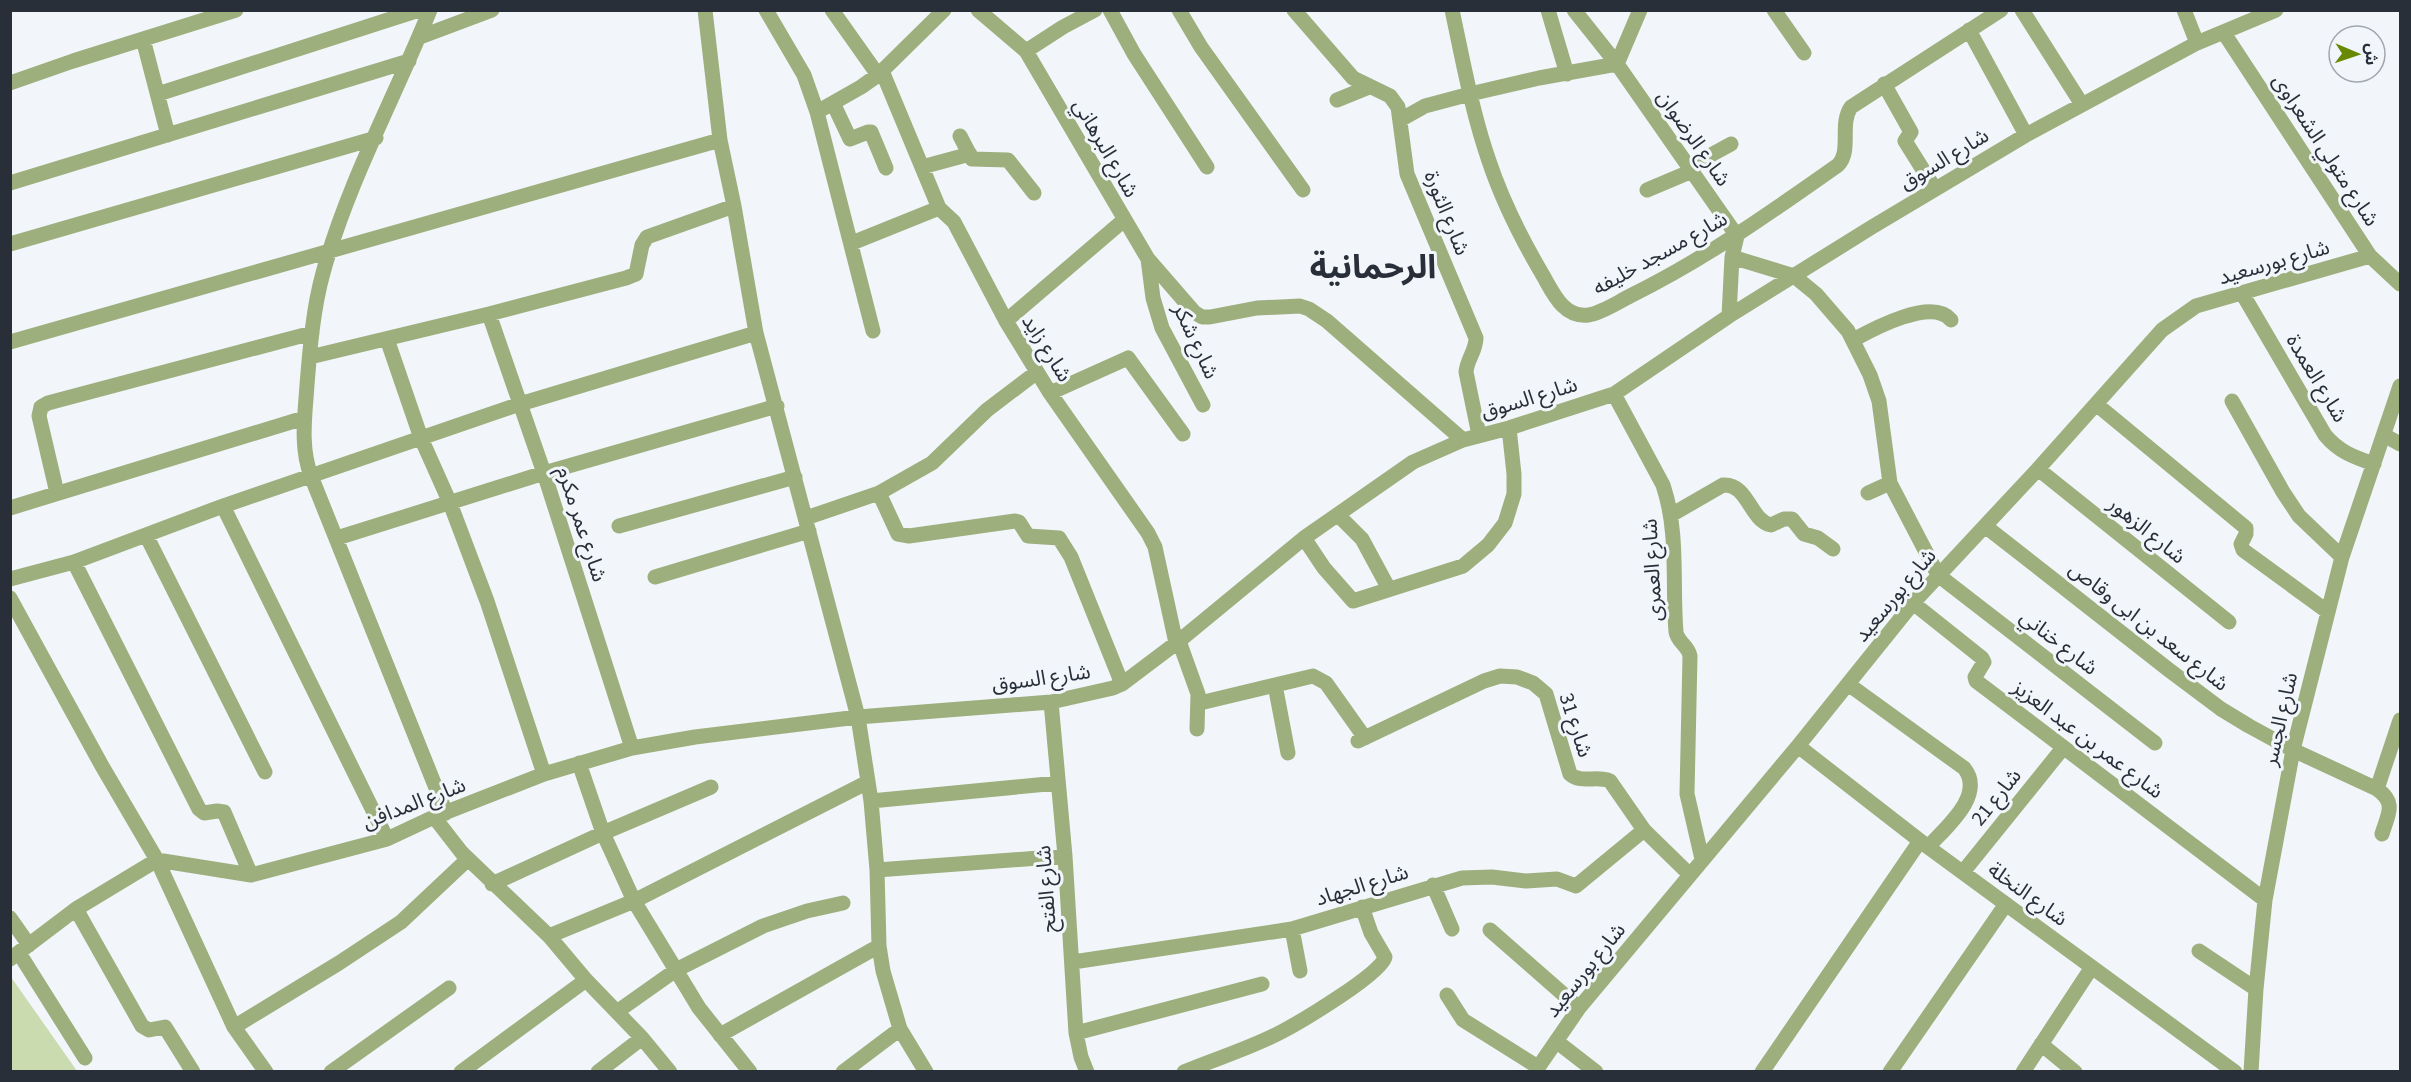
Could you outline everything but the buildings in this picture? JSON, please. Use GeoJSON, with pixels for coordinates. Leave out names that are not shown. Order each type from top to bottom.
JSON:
{"type":"FeatureCollection","features":[{"type":"Feature","properties":{"kind":"street"},"geometry":{"type":"LineString","coordinates":[[10,82],[236,10]]}},
{"type":"Feature","properties":{"kind":"street"},"geometry":{"type":"LineString","coordinates":[[158,94],[419,10]]}},
{"type":"Feature","properties":{"kind":"street"},"geometry":{"type":"LineString","coordinates":[[430,10],[329,252],[316,303],[309,357],[304,418],[306,462],[337,537],[440,815],[468,859],[549,936],[586,980],[618,1011],[670,1071]]}},
{"type":"Feature","properties":{"kind":"street"},"geometry":{"type":"LineString","coordinates":[[420,37],[492,10]]}},
{"type":"Feature","properties":{"kind":"street"},"geometry":{"type":"LineString","coordinates":[[705,10],[720,140],[756,333],[858,717],[871,801],[877,870],[879,946],[885,983],[900,1029],[926,1071]]}},
{"type":"Feature","properties":{"kind":"street"},"geometry":{"type":"LineString","coordinates":[[766,10],[804,75],[817,112],[873,331]]}},
{"type":"Feature","properties":{"kind":"street","name":"شارع زايد"},"geometry":{"type":"LineString","coordinates":[[832,10],[880,73],[939,208],[954,222],[1006,321],[1050,393],[1148,533],[1155,547],[1178,642],[1200,703]]}},
{"type":"Feature","properties":{"kind":"street","name":"شارع البرهاني"},"geometry":{"type":"LineString","coordinates":[[978,10],[1026,51],[1148,259],[1194,312],[1202,317],[1210,317],[1257,308],[1300,306],[1309,309],[1327,321],[1463,440]]}},
{"type":"Feature","properties":{"kind":"street"},"geometry":{"type":"LineString","coordinates":[[1110,10],[1134,54],[1207,167]]}},
{"type":"Feature","properties":{"kind":"street"},"geometry":{"type":"LineString","coordinates":[[1179,10],[1201,47],[1303,190]]}},
{"type":"Feature","properties":{"kind":"street","name":"شارع الثورة"},"geometry":{"type":"LineString","coordinates":[[1294,10],[1353,78],[1390,96],[1398,106],[1407,174],[1476,338],[1466,372],[1479,435]]}},
{"type":"Feature","properties":{"kind":"street","name":"شارع مسجد خليفه"},"geometry":{"type":"LineString","coordinates":[[1452,10],[1470,94],[1488,159],[1519,234],[1560,304],[1573,313],[1588,315],[1653,284],[1737,236],[1841,162],[1844,153],[1846,113],[1856,102],[2001,10]]}},
{"type":"Feature","properties":{"kind":"street"},"geometry":{"type":"LineString","coordinates":[[1548,10],[1567,74]]}},
{"type":"Feature","properties":{"kind":"street","name":"شارع الرضوان"},"geometry":{"type":"LineString","coordinates":[[1574,10],[1617,64],[1737,236]]}},
{"type":"Feature","properties":{"kind":"street"},"geometry":{"type":"LineString","coordinates":[[1400,120],[1425,106],[1470,94],[1617,64],[1640,10]]}},
{"type":"Feature","properties":{"kind":"street"},"geometry":{"type":"LineString","coordinates":[[1774,10],[1804,53]]}},
{"type":"Feature","properties":{"kind":"street"},"geometry":{"type":"LineString","coordinates":[[2022,10],[2081,104]]}},
{"type":"Feature","properties":{"kind":"street"},"geometry":{"type":"LineString","coordinates":[[2184,10],[2197,43]]}},
{"type":"Feature","properties":{"kind":"street","name":"شارع السوق"},"geometry":{"type":"LineString","coordinates":[[858,717],[1051,702],[1104,691],[1122,684],[1178,642],[1304,538],[1413,462],[1463,440],[1509,428],[1614,394],[1729,316],[2026,135],[2197,43],[2276,10]]}},
{"type":"Feature","properties":{"kind":"street"},"geometry":{"type":"LineString","coordinates":[[817,112],[861,87],[880,73],[944,11]]}},
{"type":"Feature","properties":{"kind":"street"},"geometry":{"type":"LineString","coordinates":[[1026,51],[1084,13]]}},
{"type":"Feature","properties":{"kind":"street"},"geometry":{"type":"LineString","coordinates":[[1969,30],[2026,135]]}},
{"type":"Feature","properties":{"kind":"street","name":"شارع متولي الشعراوى"},"geometry":{"type":"LineString","coordinates":[[2224,33],[2370,256],[2400,284]]}},
{"type":"Feature","properties":{"kind":"street"},"geometry":{"type":"LineString","coordinates":[[142,39],[168,135]]}},
{"type":"Feature","properties":{"kind":"street"},"geometry":{"type":"LineString","coordinates":[[10,183],[410,61]]}},
{"type":"Feature","properties":{"kind":"street"},"geometry":{"type":"LineString","coordinates":[[1884,84],[1911,132],[1905,141],[1935,189]]}},
{"type":"Feature","properties":{"kind":"street"},"geometry":{"type":"LineString","coordinates":[[1337,100],[1369,87]]}},
{"type":"Feature","properties":{"kind":"street"},"geometry":{"type":"LineString","coordinates":[[833,103],[850,139],[872,132],[886,168]]}},
{"type":"Feature","properties":{"kind":"street"},"geometry":{"type":"LineString","coordinates":[[960,136],[973,160],[1010,161],[1034,193]]}},
{"type":"Feature","properties":{"kind":"street"},"geometry":{"type":"LineString","coordinates":[[10,244],[376,138]]}},
{"type":"Feature","properties":{"kind":"street"},"geometry":{"type":"LineString","coordinates":[[10,342],[720,140]]}},
{"type":"Feature","properties":{"kind":"street"},"geometry":{"type":"LineString","coordinates":[[1647,190],[1690,169],[1731,144]]}},
{"type":"Feature","properties":{"kind":"street"},"geometry":{"type":"LineString","coordinates":[[922,167],[970,154]]}},
{"type":"Feature","properties":{"kind":"street"},"geometry":{"type":"LineString","coordinates":[[309,357],[489,315],[636,274],[642,245],[647,237],[734,206]]}},
{"type":"Feature","properties":{"kind":"street"},"geometry":{"type":"LineString","coordinates":[[852,243],[939,208]]}},
{"type":"Feature","properties":{"kind":"street"},"geometry":{"type":"LineString","coordinates":[[1006,321],[1124,220]]}},
{"type":"Feature","properties":{"kind":"street"},"geometry":{"type":"LineString","coordinates":[[1729,316],[1732,257],[1737,236]]}},
{"type":"Feature","properties":{"kind":"street","name":"شارع بورسعيد"},"geometry":{"type":"LineString","coordinates":[[1536,1069],[1580,1008],[1689,874],[1798,746],[1913,603],[2172,321],[2196,306],[2370,256]]}},
{"type":"Feature","properties":{"kind":"street"},"geometry":{"type":"LineString","coordinates":[[1732,257],[1794,276],[1816,294],[1848,331],[1870,375],[1879,401],[1890,483],[1938,575]]}},
{"type":"Feature","properties":{"kind":"street","name":"شارع شكر"},"geometry":{"type":"LineString","coordinates":[[1148,259],[1153,298],[1162,328],[1203,405]]}},
{"type":"Feature","properties":{"kind":"street","name":"شارع العمدة"},"geometry":{"type":"LineString","coordinates":[[2242,293],[2325,435],[2345,454],[2374,464]]}},
{"type":"Feature","properties":{"kind":"street"},"geometry":{"type":"LineString","coordinates":[[1853,340],[1901,317],[1922,313],[1943,314],[1951,321]]}},
{"type":"Feature","properties":{"kind":"street","name":"شارع عمر مكرم"},"geometry":{"type":"LineString","coordinates":[[489,315],[544,473],[632,748]]}},
{"type":"Feature","properties":{"kind":"street"},"geometry":{"type":"LineString","coordinates":[[57,493],[39,416],[41,406],[312,333]]}},
{"type":"Feature","properties":{"kind":"street"},"geometry":{"type":"LineString","coordinates":[[10,579],[74,562],[223,506],[520,404],[756,333]]}},
{"type":"Feature","properties":{"kind":"street"},"geometry":{"type":"LineString","coordinates":[[387,339],[421,438],[450,503],[487,601],[544,774]]}},
{"type":"Feature","properties":{"kind":"street"},"geometry":{"type":"LineString","coordinates":[[1050,393],[1128,358],[1184,434]]}},
{"type":"Feature","properties":{"kind":"street"},"geometry":{"type":"LineString","coordinates":[[655,577],[808,525],[879,493],[932,463],[987,410],[1037,372]]}},
{"type":"Feature","properties":{"kind":"street","name":"شارع الجسر"},"geometry":{"type":"LineString","coordinates":[[2251,1071],[2265,900],[2293,750],[2342,557],[2400,386]]}},
{"type":"Feature","properties":{"kind":"street","name":"شارع العمرى"},"geometry":{"type":"LineString","coordinates":[[1614,394],[1663,485],[1671,515],[1676,632],[1678,639],[1687,648],[1689,656],[1687,794],[1702,859]]}},
{"type":"Feature","properties":{"kind":"street"},"geometry":{"type":"LineString","coordinates":[[2232,401],[2299,516],[2342,557]]}},
{"type":"Feature","properties":{"kind":"street"},"geometry":{"type":"LineString","coordinates":[[2096,404],[2246,528],[2241,544],[2243,550],[2328,612]]}},
{"type":"Feature","properties":{"kind":"street"},"geometry":{"type":"LineString","coordinates":[[337,537],[544,473],[777,406]]}},
{"type":"Feature","properties":{"kind":"street"},"geometry":{"type":"LineString","coordinates":[[10,508],[304,418]]}},
{"type":"Feature","properties":{"kind":"street"},"geometry":{"type":"LineString","coordinates":[[1304,538],[1324,568],[1352,601],[1463,566],[1477,556],[1499,532],[1508,516],[1514,495],[1509,428]]}},
{"type":"Feature","properties":{"kind":"street"},"geometry":{"type":"LineString","coordinates":[[2384,435],[2400,444]]}},
{"type":"Feature","properties":{"kind":"street","name":"شارع الزهور"},"geometry":{"type":"LineString","coordinates":[[2038,469],[2229,622]]}},
{"type":"Feature","properties":{"kind":"street"},"geometry":{"type":"LineString","coordinates":[[619,526],[795,477]]}},
{"type":"Feature","properties":{"kind":"street"},"geometry":{"type":"LineString","coordinates":[[1868,493],[1890,483]]}},
{"type":"Feature","properties":{"kind":"street"},"geometry":{"type":"LineString","coordinates":[[1671,515],[1723,485],[1731,485],[1738,490],[1764,523],[1771,525],[1784,519],[1792,519],[1804,534],[1818,538],[1833,549]]}},
{"type":"Feature","properties":{"kind":"street"},"geometry":{"type":"LineString","coordinates":[[879,493],[898,534],[909,536],[1015,521],[1020,523],[1027,536],[1059,538],[1071,557],[1122,684]]}},
{"type":"Feature","properties":{"kind":"street"},"geometry":{"type":"LineString","coordinates":[[223,506],[387,839]]}},
{"type":"Feature","properties":{"kind":"street"},"geometry":{"type":"LineString","coordinates":[[1338,515],[1362,539],[1389,590]]}},
{"type":"Feature","properties":{"kind":"street","name":"شارع سعد بن ابى وقاص"},"geometry":{"type":"LineString","coordinates":[[1985,526],[2195,690],[2249,726],[2293,750],[2377,789]]}},
{"type":"Feature","properties":{"kind":"street"},"geometry":{"type":"LineString","coordinates":[[146,535],[265,772]]}},
{"type":"Feature","properties":{"kind":"street"},"geometry":{"type":"LineString","coordinates":[[74,562],[199,809],[204,813],[224,812],[251,875]]}},
{"type":"Feature","properties":{"kind":"street","name":"شارع خناني"},"geometry":{"type":"LineString","coordinates":[[1938,575],[2155,743]]}},
{"type":"Feature","properties":{"kind":"street"},"geometry":{"type":"LineString","coordinates":[[10,598],[102,766],[157,860],[234,1027],[266,1071]]}},
{"type":"Feature","properties":{"kind":"street","name":"شارع عمر بن عبد العزيز"},"geometry":{"type":"LineString","coordinates":[[1913,603],[1982,658],[1984,662],[1975,677],[1976,681],[2265,900]]}},
{"type":"Feature","properties":{"kind":"street","name":"شارع 31"},"geometry":{"type":"LineString","coordinates":[[1275,685],[1313,676],[1323,679],[1361,740],[1484,681],[1500,676],[1517,677],[1533,683],[1546,694],[1570,774],[1579,779],[1603,778],[1610,781],[1644,830],[1689,874]]}},
{"type":"Feature","properties":{"kind":"street"},"geometry":{"type":"LineString","coordinates":[[1762,1071],[1924,844],[1956,816],[1971,794],[1972,783],[1965,768],[1848,684]]}},
{"type":"Feature","properties":{"kind":"street"},"geometry":{"type":"LineString","coordinates":[[1197,729],[1200,703],[1275,685],[1288,753]]}},
{"type":"Feature","properties":{"kind":"street","name":"شارع الفتح"},"geometry":{"type":"LineString","coordinates":[[1051,702],[1065,856],[1076,1033],[1081,1057],[1087,1071]]}},
{"type":"Feature","properties":{"kind":"street","name":"شارع المدافن"},"geometry":{"type":"LineString","coordinates":[[157,860],[251,875],[387,839],[440,815],[544,774],[632,748],[694,737],[858,717]]}},
{"type":"Feature","properties":{"kind":"street"},"geometry":{"type":"LineString","coordinates":[[2382,834],[2390,803],[2386,795],[2377,789],[2400,720]]}},
{"type":"Feature","properties":{"kind":"street","name":"شارع النخلة"},"geometry":{"type":"LineString","coordinates":[[1798,746],[1924,844],[2235,1071]]}},
{"type":"Feature","properties":{"kind":"street","name":"شارع 21"},"geometry":{"type":"LineString","coordinates":[[1963,872],[2063,748]]}},
{"type":"Feature","properties":{"kind":"street"},"geometry":{"type":"LineString","coordinates":[[579,763],[603,833],[634,901],[699,1008],[750,1071]]}},
{"type":"Feature","properties":{"kind":"street"},"geometry":{"type":"LineString","coordinates":[[549,936],[634,901],[868,782]]}},
{"type":"Feature","properties":{"kind":"street"},"geometry":{"type":"LineString","coordinates":[[871,801],[1058,783]]}},
{"type":"Feature","properties":{"kind":"street"},"geometry":{"type":"LineString","coordinates":[[492,884],[711,787]]}},
{"type":"Feature","properties":{"kind":"street","name":"شارع الجهاد"},"geometry":{"type":"LineString","coordinates":[[1073,962],[1292,929],[1462,878],[1492,877],[1526,881],[1557,879],[1576,886],[1644,830]]}},
{"type":"Feature","properties":{"kind":"street"},"geometry":{"type":"LineString","coordinates":[[877,870],[1065,856]]}},
{"type":"Feature","properties":{"kind":"street"},"geometry":{"type":"LineString","coordinates":[[234,1027],[401,922],[468,859]]}},
{"type":"Feature","properties":{"kind":"street"},"geometry":{"type":"LineString","coordinates":[[19,952],[76,909],[157,860]]}},
{"type":"Feature","properties":{"kind":"street"},"geometry":{"type":"LineString","coordinates":[[1433,885],[1452,929]]}},
{"type":"Feature","properties":{"kind":"street"},"geometry":{"type":"LineString","coordinates":[[618,1011],[676,970],[763,926],[807,911],[843,903]]}},
{"type":"Feature","properties":{"kind":"street"},"geometry":{"type":"LineString","coordinates":[[1890,1071],[2006,904]]}},
{"type":"Feature","properties":{"kind":"street"},"geometry":{"type":"LineString","coordinates":[[1184,1071],[1281,1032],[1344,994],[1382,965],[1385,957],[1371,933],[1362,908]]}},
{"type":"Feature","properties":{"kind":"street"},"geometry":{"type":"LineString","coordinates":[[76,909],[142,1026],[148,1030],[165,1028],[193,1071]]}},
{"type":"Feature","properties":{"kind":"street"},"geometry":{"type":"LineString","coordinates":[[10,918],[19,952],[85,1058]]}},
{"type":"Feature","properties":{"kind":"street"},"geometry":{"type":"LineString","coordinates":[[1292,929],[1300,971]]}},
{"type":"Feature","properties":{"kind":"street"},"geometry":{"type":"LineString","coordinates":[[1490,930],[1580,1008]]}},
{"type":"Feature","properties":{"kind":"street"},"geometry":{"type":"LineString","coordinates":[[720,1035],[879,946]]}},
{"type":"Feature","properties":{"kind":"street"},"geometry":{"type":"LineString","coordinates":[[2199,951],[2256,989]]}},
{"type":"Feature","properties":{"kind":"street"},"geometry":{"type":"LineString","coordinates":[[2023,1071],[2092,967]]}},
{"type":"Feature","properties":{"kind":"street"},"geometry":{"type":"LineString","coordinates":[[462,1071],[586,980]]}},
{"type":"Feature","properties":{"kind":"street"},"geometry":{"type":"LineString","coordinates":[[1076,1033],[1262,984]]}},
{"type":"Feature","properties":{"kind":"street"},"geometry":{"type":"LineString","coordinates":[[331,1071],[449,988]]}},
{"type":"Feature","properties":{"kind":"street"},"geometry":{"type":"LineString","coordinates":[[1447,995],[1463,1020],[1536,1069]]}},
{"type":"Feature","properties":{"kind":"street"},"geometry":{"type":"LineString","coordinates":[[843,1071],[900,1029]]}},
{"type":"Feature","properties":{"kind":"street"},"geometry":{"type":"LineString","coordinates":[[598,1071],[642,1038]]}},
{"type":"Feature","properties":{"kind":"street"},"geometry":{"type":"LineString","coordinates":[[1556,1041],[1596,1071]]}},
{"type":"Feature","properties":{"kind":"street"},"geometry":{"type":"LineString","coordinates":[[2041,1044],[2075,1071]]}},
{"type":"Feature","properties":{"kind":"green space"},"geometry":{"type":"Polygon","coordinates":[[[11,977],[77,1071],[11,1071],[11,977]]]}},
{"type":"Feature","properties":{"kind":"district","name":"الرحمانية"},"geometry":{"type":"Point","coordinates":[1373,266]}}]}
